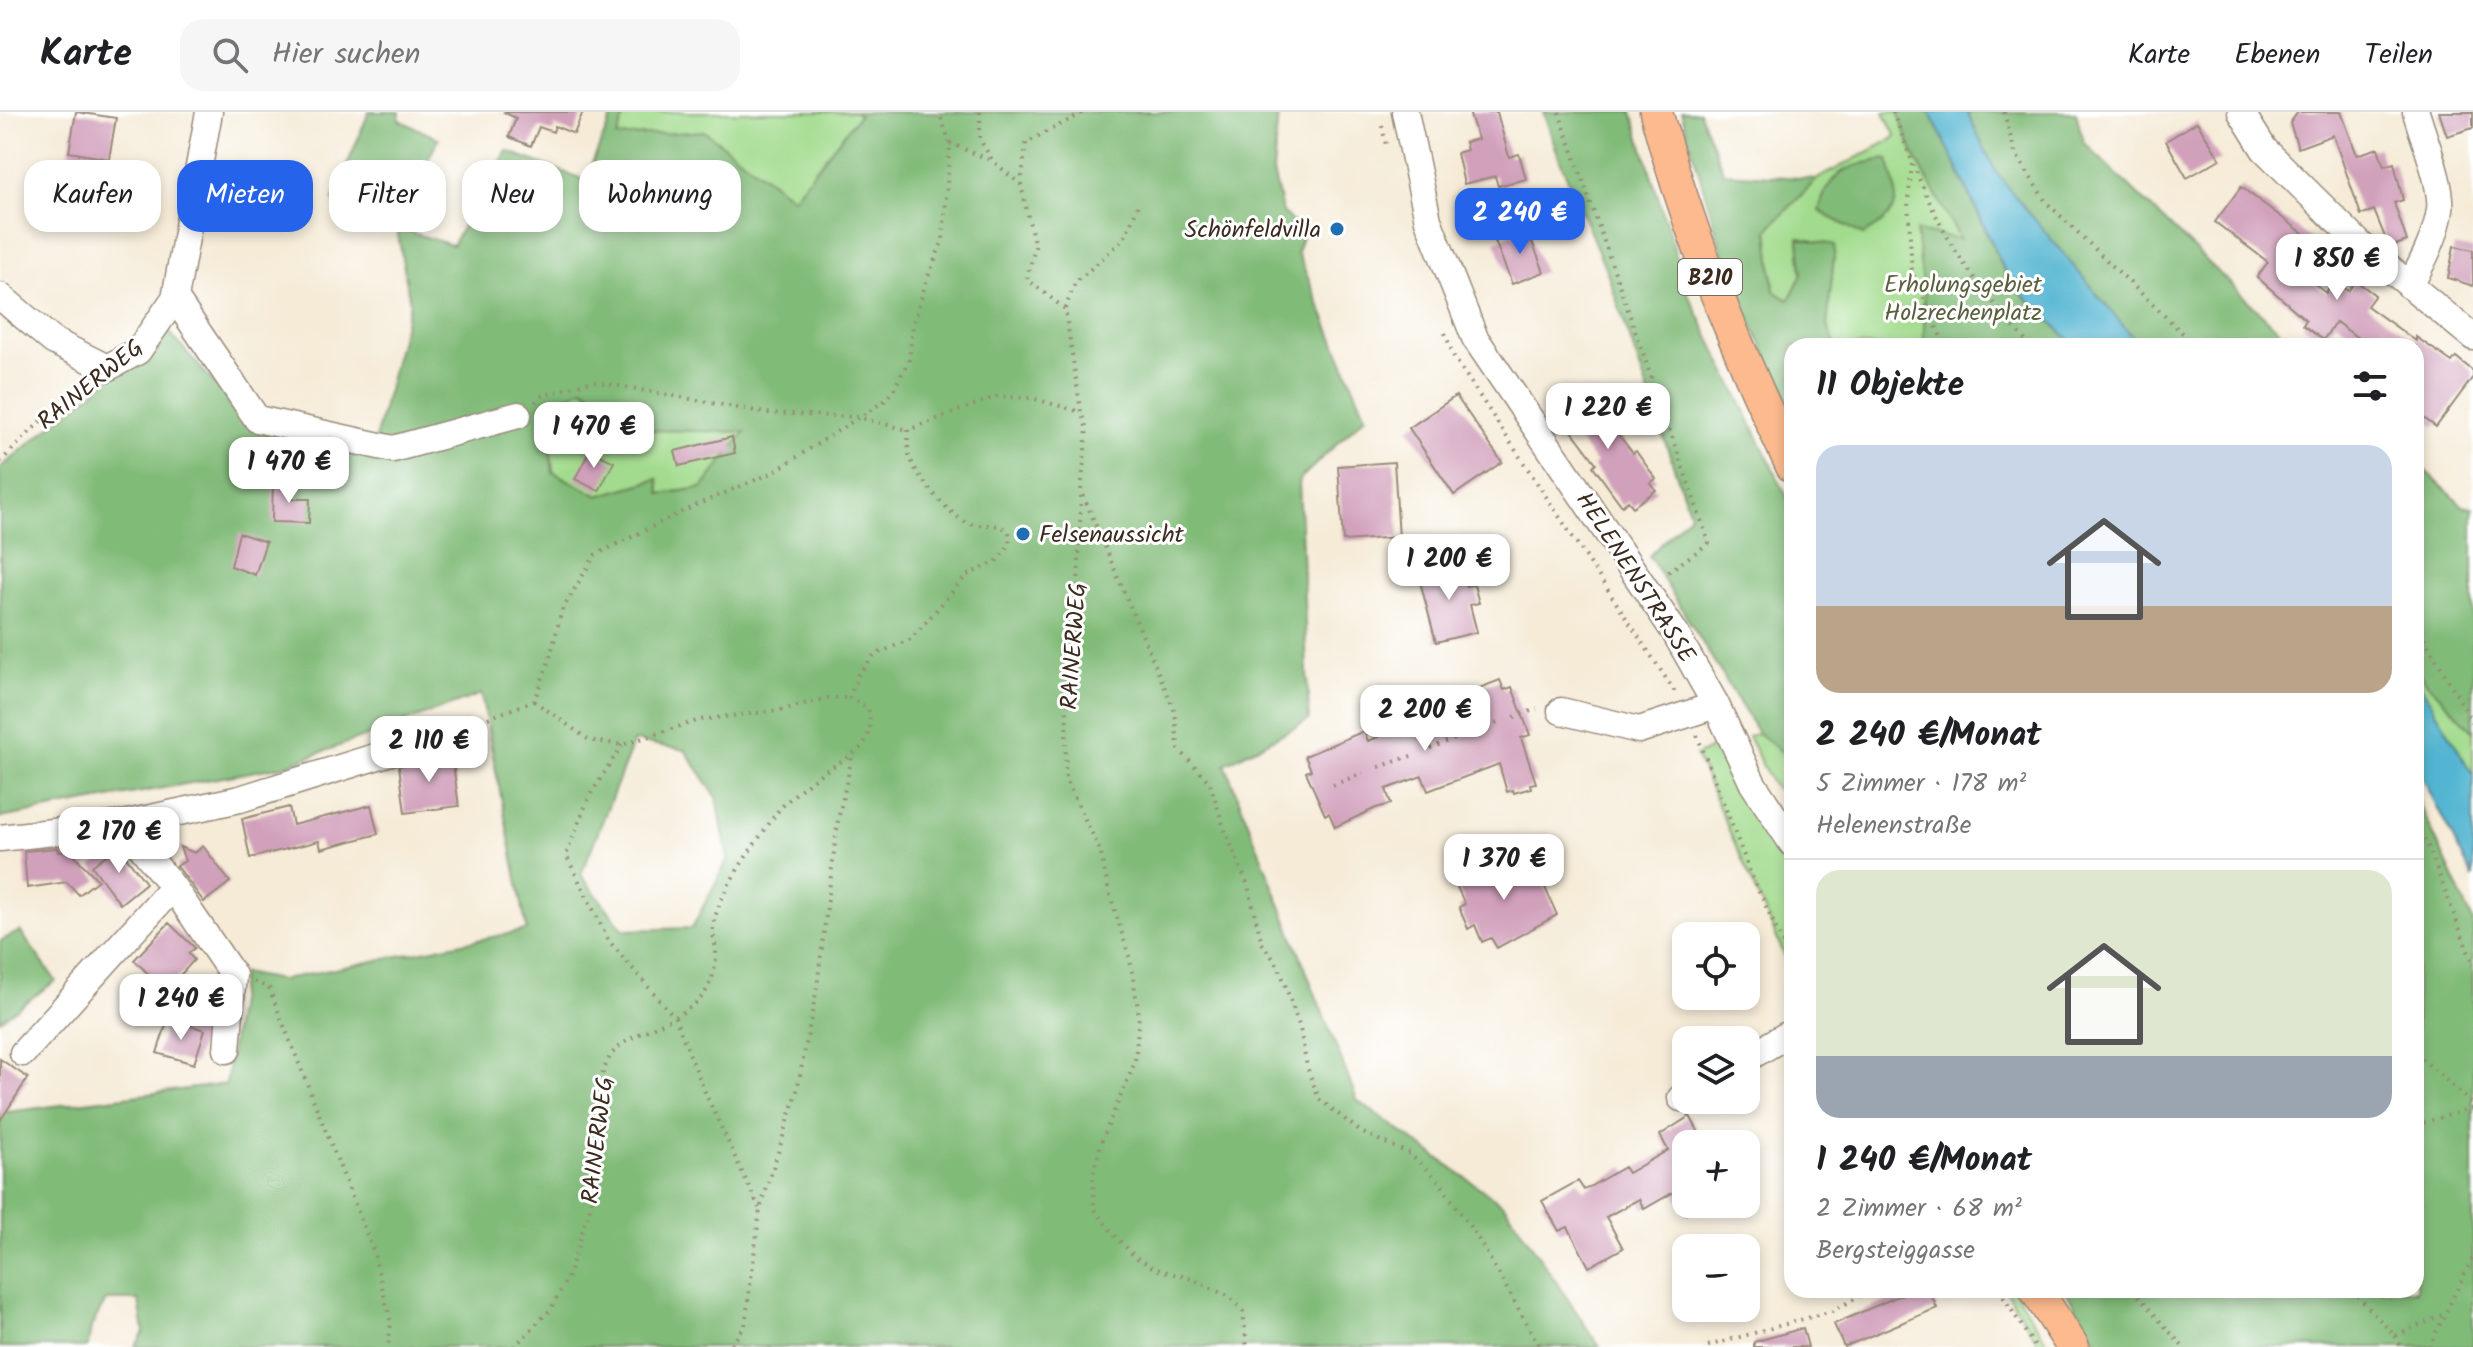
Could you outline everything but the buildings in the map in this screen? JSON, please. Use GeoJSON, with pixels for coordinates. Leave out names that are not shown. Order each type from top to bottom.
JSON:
{"type":"FeatureCollection","features":[{"type":"Feature","properties":{"kind":"main road","name":"B210"},"geometry":{"type":"LineString","coordinates":[[1656,112],[1668,157],[1707,269],[1784,447]]}},
{"type":"Feature","properties":{"kind":"main road"},"geometry":{"type":"LineString","coordinates":[[2041,1298],[2073,1347]]}},
{"type":"Feature","properties":{"kind":"street","name":"RAINERWEG"},"geometry":{"type":"LineString","coordinates":[[107,368],[138,351],[175,298],[209,112]]}},
{"type":"Feature","properties":{"kind":"street","name":"HELENENSTRASSE"},"geometry":{"type":"LineString","coordinates":[[1405,112],[1428,220],[1475,338],[1674,631],[1716,705],[1753,784],[1784,831]]}},
{"type":"Feature","properties":{"kind":"street"},"geometry":{"type":"LineString","coordinates":[[2241,112],[2264,149],[2362,246],[2471,333]]}},
{"type":"Feature","properties":{"kind":"street"},"geometry":{"type":"LineString","coordinates":[[2410,286],[2429,251],[2440,207],[2434,169],[2416,112]]}},
{"type":"Feature","properties":{"kind":"street"},"geometry":{"type":"LineString","coordinates":[[0,296],[53,341],[107,368]]}},
{"type":"Feature","properties":{"kind":"street"},"geometry":{"type":"LineString","coordinates":[[175,298],[257,419],[393,449],[518,415]]}},
{"type":"Feature","properties":{"kind":"street"},"geometry":{"type":"LineString","coordinates":[[1561,711],[1639,730],[1716,705]]}},
{"type":"Feature","properties":{"kind":"street"},"geometry":{"type":"LineString","coordinates":[[0,838],[123,824],[240,799],[468,728]]}},
{"type":"Feature","properties":{"kind":"street","name":"HELENENSTRASSE"},"geometry":{"type":"LineString","coordinates":[[1753,784],[1784,813]]}},
{"type":"Feature","properties":{"kind":"street"},"geometry":{"type":"LineString","coordinates":[[123,824],[173,887],[233,975],[227,1050]]}},
{"type":"Feature","properties":{"kind":"street"},"geometry":{"type":"LineString","coordinates":[[23,1053],[173,887]]}},
{"type":"Feature","properties":{"kind":"street"},"geometry":{"type":"LineString","coordinates":[[1760,1051],[1784,1037]]}},
{"type":"Feature","properties":{"kind":"path"},"geometry":{"type":"LineString","coordinates":[[468,728],[534,701],[549,661],[562,610],[595,555],[696,505],[772,473],[884,401],[894,389],[909,360],[913,325],[943,240],[950,143],[939,112]]}},
{"type":"Feature","properties":{"kind":"path"},"geometry":{"type":"LineString","coordinates":[[980,112],[980,140],[993,161],[1021,185]]}},
{"type":"Feature","properties":{"kind":"path"},"geometry":{"type":"LineString","coordinates":[[1084,112],[1026,143],[1021,185],[1035,247],[1027,279],[1065,309],[1075,283],[1124,239],[1138,206]]}},
{"type":"Feature","properties":{"kind":"path"},"geometry":{"type":"LineString","coordinates":[[1559,112],[1709,543],[1646,588]]}},
{"type":"Feature","properties":{"kind":"path"},"geometry":{"type":"LineString","coordinates":[[1893,112],[1912,162],[1957,252],[2023,338]]}},
{"type":"Feature","properties":{"kind":"path"},"geometry":{"type":"LineString","coordinates":[[2004,112],[2015,153],[2046,202],[2188,338]]}},
{"type":"Feature","properties":{"kind":"path"},"geometry":{"type":"LineString","coordinates":[[1382,125],[1388,152]]}},
{"type":"Feature","properties":{"kind":"path"},"geometry":{"type":"LineString","coordinates":[[950,143],[993,161]]}},
{"type":"Feature","properties":{"kind":"path"},"geometry":{"type":"LineString","coordinates":[[1912,162],[1908,201],[1912,272],[1941,338]]}},
{"type":"Feature","properties":{"kind":"path","name":"RAINERWEG"},"geometry":{"type":"LineString","coordinates":[[1065,309],[1081,412],[1087,429],[1081,491],[1076,655],[1067,711],[1065,778],[1100,850],[1109,892],[1130,959],[1139,1015],[1135,1062],[1102,1140],[1093,1174],[1094,1208],[1135,1257],[1156,1269],[1192,1279],[1230,1297],[1243,1311],[1247,1347]]}},
{"type":"Feature","properties":{"kind":"path"},"geometry":{"type":"LineString","coordinates":[[1443,327],[1454,357],[1688,714],[1784,950]]}},
{"type":"Feature","properties":{"kind":"path","name":"RAINERWEG"},"geometry":{"type":"LineString","coordinates":[[0,462],[43,419],[80,395],[107,368]]}},
{"type":"Feature","properties":{"kind":"path"},"geometry":{"type":"LineString","coordinates":[[518,415],[542,396],[592,381],[767,413],[857,417],[908,430],[998,396],[1031,398],[1081,412]]}},
{"type":"Feature","properties":{"kind":"path"},"geometry":{"type":"LineString","coordinates":[[534,701],[589,740],[622,745],[699,720],[781,710],[828,698],[849,698],[858,675],[874,655],[911,639],[967,575],[996,562],[1010,544],[1006,528],[998,524],[968,523],[946,507],[924,481],[909,456],[908,430]]}},
{"type":"Feature","properties":{"kind":"path"},"geometry":{"type":"LineString","coordinates":[[1081,491],[1175,712],[1178,748],[1210,783],[1225,831],[1248,886],[1262,943],[1279,967],[1288,991],[1319,1099],[1361,1132],[1410,1154],[1439,1181],[1481,1243],[1540,1347]]}},
{"type":"Feature","properties":{"kind":"path"},"geometry":{"type":"LineString","coordinates":[[2424,638],[2473,723]]}},
{"type":"Feature","properties":{"kind":"path","name":"RAINERWEG"},"geometry":{"type":"LineString","coordinates":[[514,1347],[550,1310],[567,1279],[591,1205],[603,1071],[611,1054],[675,1018],[700,999],[713,976],[716,952],[712,928],[725,893],[779,809],[824,771],[852,757],[866,741],[872,723],[868,708],[849,698]]}},
{"type":"Feature","properties":{"kind":"path"},"geometry":{"type":"LineString","coordinates":[[1473,732],[1498,722]]}},
{"type":"Feature","properties":{"kind":"path"},"geometry":{"type":"LineString","coordinates":[[1430,748],[1457,738]]}},
{"type":"Feature","properties":{"kind":"path"},"geometry":{"type":"LineString","coordinates":[[622,745],[589,797],[566,855],[609,941],[675,1018],[707,1097],[760,1209]]}},
{"type":"Feature","properties":{"kind":"path"},"geometry":{"type":"LineString","coordinates":[[1379,767],[1414,755]]}},
{"type":"Feature","properties":{"kind":"path"},"geometry":{"type":"LineString","coordinates":[[724,1347],[731,1345],[745,1326],[760,1209],[796,1096],[817,987],[838,820],[852,757]]}},
{"type":"Feature","properties":{"kind":"path"},"geometry":{"type":"LineString","coordinates":[[1333,785],[1363,773]]}},
{"type":"Feature","properties":{"kind":"path"},"geometry":{"type":"LineString","coordinates":[[2424,839],[2473,964]]}},
{"type":"Feature","properties":{"kind":"path"},"geometry":{"type":"LineString","coordinates":[[233,975],[269,988],[373,1250],[391,1323],[388,1347]]}},
{"type":"Feature","properties":{"kind":"path"},"geometry":{"type":"LineString","coordinates":[[2424,1060],[2473,1106],[2424,1122]]}},
{"type":"Feature","properties":{"kind":"path"},"geometry":{"type":"LineString","coordinates":[[2429,1347],[2473,1257]]}},
{"type":"Feature","properties":{"kind":"path"},"geometry":{"type":"LineString","coordinates":[[1708,1346],[1832,1311],[1857,1298]]}},
{"type":"Feature","properties":{"kind":"path"},"geometry":{"type":"LineString","coordinates":[[2004,1298],[2035,1347]]}},
{"type":"Feature","properties":{"kind":"path"},"geometry":{"type":"LineString","coordinates":[[2140,1298],[2183,1347]]}},
{"type":"Feature","properties":{"kind":"path"},"geometry":{"type":"LineString","coordinates":[[2359,1298],[2395,1336],[2401,1347]]}},
{"type":"Feature","properties":{"kind":"path"},"geometry":{"type":"LineString","coordinates":[[2395,1336],[2445,1314]]}},
{"type":"Feature","properties":{"kind":"green space"},"geometry":{"type":"Polygon","coordinates":[[[369,112],[400,112],[399,120],[439,139],[428,160],[349,160],[369,112]]]}},
{"type":"Feature","properties":{"kind":"green space"},"geometry":{"type":"Polygon","coordinates":[[[614,112],[625,112],[617,137],[704,131],[793,198],[859,115],[856,112],[1278,112],[1273,172],[1282,211],[1303,234],[1297,252],[1366,416],[1299,480],[1309,720],[1225,764],[1357,1100],[1505,1206],[1600,1347],[135,1347],[144,1332],[139,1300],[106,1300],[91,1327],[88,1347],[0,1347],[0,1113],[226,1084],[242,973],[280,980],[527,930],[481,694],[284,766],[0,818],[0,468],[168,331],[254,428],[372,452],[410,303],[398,232],[410,232],[452,245],[462,228],[462,232],[563,232],[563,172],[579,178],[579,232],[741,232],[741,160],[594,160],[614,112]],[[583,388],[546,410],[553,472],[598,496],[658,479],[660,494],[702,488],[745,432],[646,430],[583,388]],[[634,741],[581,875],[624,930],[692,928],[728,859],[717,798],[685,750],[634,741]]]}},
{"type":"Feature","properties":{"kind":"green space"},"geometry":{"type":"Polygon","coordinates":[[[625,112],[860,114],[793,198],[704,132],[616,137],[625,112]]]}},
{"type":"Feature","properties":{"kind":"green space"},"geometry":{"type":"Polygon","coordinates":[[[1543,112],[1632,112],[1688,294],[1784,491],[1784,754],[1758,733],[1649,556],[1690,514],[1607,272],[1543,112]]]}},
{"type":"Feature","properties":{"kind":"green space"},"geometry":{"type":"Polygon","coordinates":[[[1681,112],[1699,112],[1724,173],[1817,179],[1768,229],[1774,291],[1789,300],[1802,274],[1799,238],[1835,245],[1827,326],[1832,338],[1784,338],[1784,392],[1731,281],[1681,112]]]}},
{"type":"Feature","properties":{"kind":"green space"},"geometry":{"type":"Polygon","coordinates":[[[1884,112],[1929,112],[2009,282],[2068,338],[1832,338],[1827,326],[1835,245],[1799,238],[1802,274],[1789,300],[1774,291],[1768,229],[1817,179],[1896,137],[1884,112]]]}},
{"type":"Feature","properties":{"kind":"green space","name":"Erholungsgebiet Holzrechenplatz"},"geometry":{"type":"Polygon","coordinates":[[[1898,112],[1929,112],[2009,282],[2068,338],[1924,338],[1924,294],[1916,231],[1960,239],[1914,155],[1898,112]]]}},
{"type":"Feature","properties":{"kind":"green space"},"geometry":{"type":"Polygon","coordinates":[[[1967,112],[2076,112],[2083,142],[2287,338],[2133,338],[1996,174],[1967,112]]]}},
{"type":"Feature","properties":{"kind":"green space"},"geometry":{"type":"Polygon","coordinates":[[[507,151],[531,160],[502,160],[507,151]]]}},
{"type":"Feature","properties":{"kind":"green space"},"geometry":{"type":"Polygon","coordinates":[[[1888,159],[1895,185],[1895,203],[1892,211],[1876,226],[1863,235],[1819,211],[1828,186],[1842,172],[1888,159]]]}},
{"type":"Feature","properties":{"kind":"green space"},"geometry":{"type":"Polygon","coordinates":[[[583,388],[646,430],[746,432],[702,488],[659,494],[657,479],[598,496],[553,472],[546,409],[583,388]]]}},
{"type":"Feature","properties":{"kind":"green space"},"geometry":{"type":"Polygon","coordinates":[[[2424,469],[2463,506],[2473,507],[2473,731],[2424,679],[2424,469]]]}},
{"type":"Feature","properties":{"kind":"green space"},"geometry":{"type":"Polygon","coordinates":[[[2424,536],[2473,642],[2473,775],[2424,691],[2424,536]]]}},
{"type":"Feature","properties":{"kind":"green space"},"geometry":{"type":"Polygon","coordinates":[[[1758,733],[1784,754],[1784,796],[1772,784],[1748,736],[1758,733]]]}},
{"type":"Feature","properties":{"kind":"green space"},"geometry":{"type":"Polygon","coordinates":[[[1713,747],[1760,821],[1784,847],[1784,954],[1696,756],[1713,747]]]}},
{"type":"Feature","properties":{"kind":"green space"},"geometry":{"type":"Polygon","coordinates":[[[2424,814],[2473,921],[2473,1347],[2100,1347],[2070,1298],[2424,1298],[2424,814]]]}},
{"type":"Feature","properties":{"kind":"green space"},"geometry":{"type":"Polygon","coordinates":[[[20,931],[56,981],[0,1020],[0,941],[20,931]]]}},
{"type":"Feature","properties":{"kind":"green space"},"geometry":{"type":"Polygon","coordinates":[[[2010,1298],[2019,1298],[2050,1347],[2041,1347],[2010,1298]]]}},
{"type":"Feature","properties":{"kind":"water"},"geometry":{"type":"Polygon","coordinates":[[[1929,112],[1967,112],[1997,174],[2133,338],[2068,338],[2010,282],[1929,112]]]}},
{"type":"Feature","properties":{"kind":"water"},"geometry":{"type":"Polygon","coordinates":[[[2424,691],[2473,775],[2473,878],[2424,781],[2424,691]]]}},
{"type":"Feature","properties":{"kind":"place","name":"Schönfeldvilla"},"geometry":{"type":"Point","coordinates":[1337,229]}},
{"type":"Feature","properties":{"kind":"place","name":"Felsenaussicht"},"geometry":{"type":"Point","coordinates":[1023,534]}}]}
